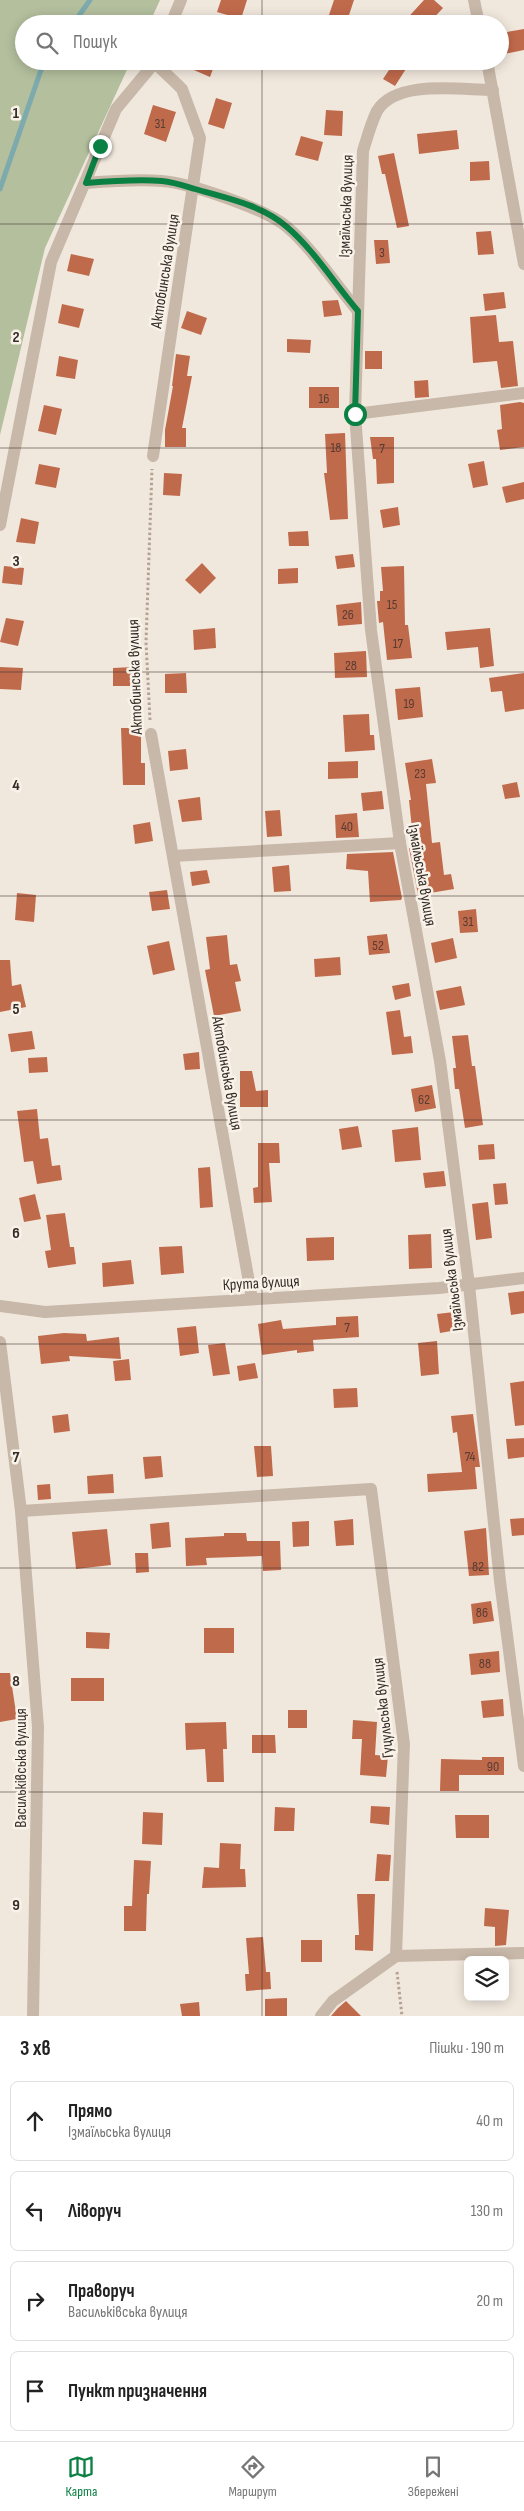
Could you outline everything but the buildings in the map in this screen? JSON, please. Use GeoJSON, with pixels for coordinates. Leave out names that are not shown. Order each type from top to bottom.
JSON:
{"type":"FeatureCollection","features":[{"type":"Feature","properties":{"kind":"street"},"geometry":{"type":"LineString","coordinates":[[175,15],[181,0]]}},
{"type":"Feature","properties":{"kind":"street"},"geometry":{"type":"LineString","coordinates":[[474,0],[477,15]]}},
{"type":"Feature","properties":{"kind":"street"},"geometry":{"type":"LineString","coordinates":[[0,524],[51,262],[116,109],[149,70]]}},
{"type":"Feature","properties":{"kind":"street","name":"Актобинська вулиця"},"geometry":{"type":"LineString","coordinates":[[152,456],[200,138],[182,89],[164,70]]}},
{"type":"Feature","properties":{"kind":"street"},"geometry":{"type":"LineString","coordinates":[[489,70],[524,264]]}},
{"type":"Feature","properties":{"kind":"street","name":"Ізмаїльська вулиця"},"geometry":{"type":"LineString","coordinates":[[493,90],[413,89],[394,95],[378,110],[363,151],[355,414],[371,630],[400,843],[440,1061],[469,1285],[500,1581],[524,1766]]}},
{"type":"Feature","properties":{"kind":"street"},"geometry":{"type":"LineString","coordinates":[[86,183],[165,181],[249,205],[285,225],[310,248],[326,272],[358,311]]}},
{"type":"Feature","properties":{"kind":"street"},"geometry":{"type":"LineString","coordinates":[[355,414],[524,393]]}},
{"type":"Feature","properties":{"kind":"street","name":"Актобинська вулиця"},"geometry":{"type":"LineString","coordinates":[[151,734],[252,1299]]}},
{"type":"Feature","properties":{"kind":"street"},"geometry":{"type":"LineString","coordinates":[[173,856],[400,843]]}},
{"type":"Feature","properties":{"kind":"street","name":"Крута вулиця"},"geometry":{"type":"LineString","coordinates":[[0,1306],[45,1312],[469,1285],[524,1278]]}},
{"type":"Feature","properties":{"kind":"street","name":"Васильківська вулиця"},"geometry":{"type":"LineString","coordinates":[[0,1342],[22,1511],[38,1727],[32,2016]]}},
{"type":"Feature","properties":{"kind":"street","name":"Гуцульська вулиця"},"geometry":{"type":"LineString","coordinates":[[22,1511],[371,1489],[404,1744],[396,1956]]}},
{"type":"Feature","properties":{"kind":"street"},"geometry":{"type":"LineString","coordinates":[[321,2016],[334,2001],[396,1956],[524,1953]]}},
{"type":"Feature","properties":{"kind":"path","name":"Актобинська вулиця"},"geometry":{"type":"LineString","coordinates":[[151,734],[146,642],[152,456]]}},
{"type":"Feature","properties":{"kind":"path"},"geometry":{"type":"LineString","coordinates":[[396,1956],[402,2016]]}},
{"type":"Feature","properties":{"kind":"green space"},"geometry":{"type":"Polygon","coordinates":[[[0,0],[160,0],[153,15],[15,15],[15,70],[127,70],[45,248],[0,435],[0,0]]]}},
{"type":"Feature","properties":{"kind":"waterway"},"geometry":{"type":"LineString","coordinates":[[79,15],[90,0]]}},
{"type":"Feature","properties":{"kind":"waterway"},"geometry":{"type":"LineString","coordinates":[[0,189],[41,70]]}},
{"type":"Feature","properties":{"kind":"route"},"geometry":{"type":"LineString","coordinates":[[100,146],[86,183],[130,179],[165,181],[249,205],[285,225],[310,248],[326,272],[358,311],[355,414]]}}]}
